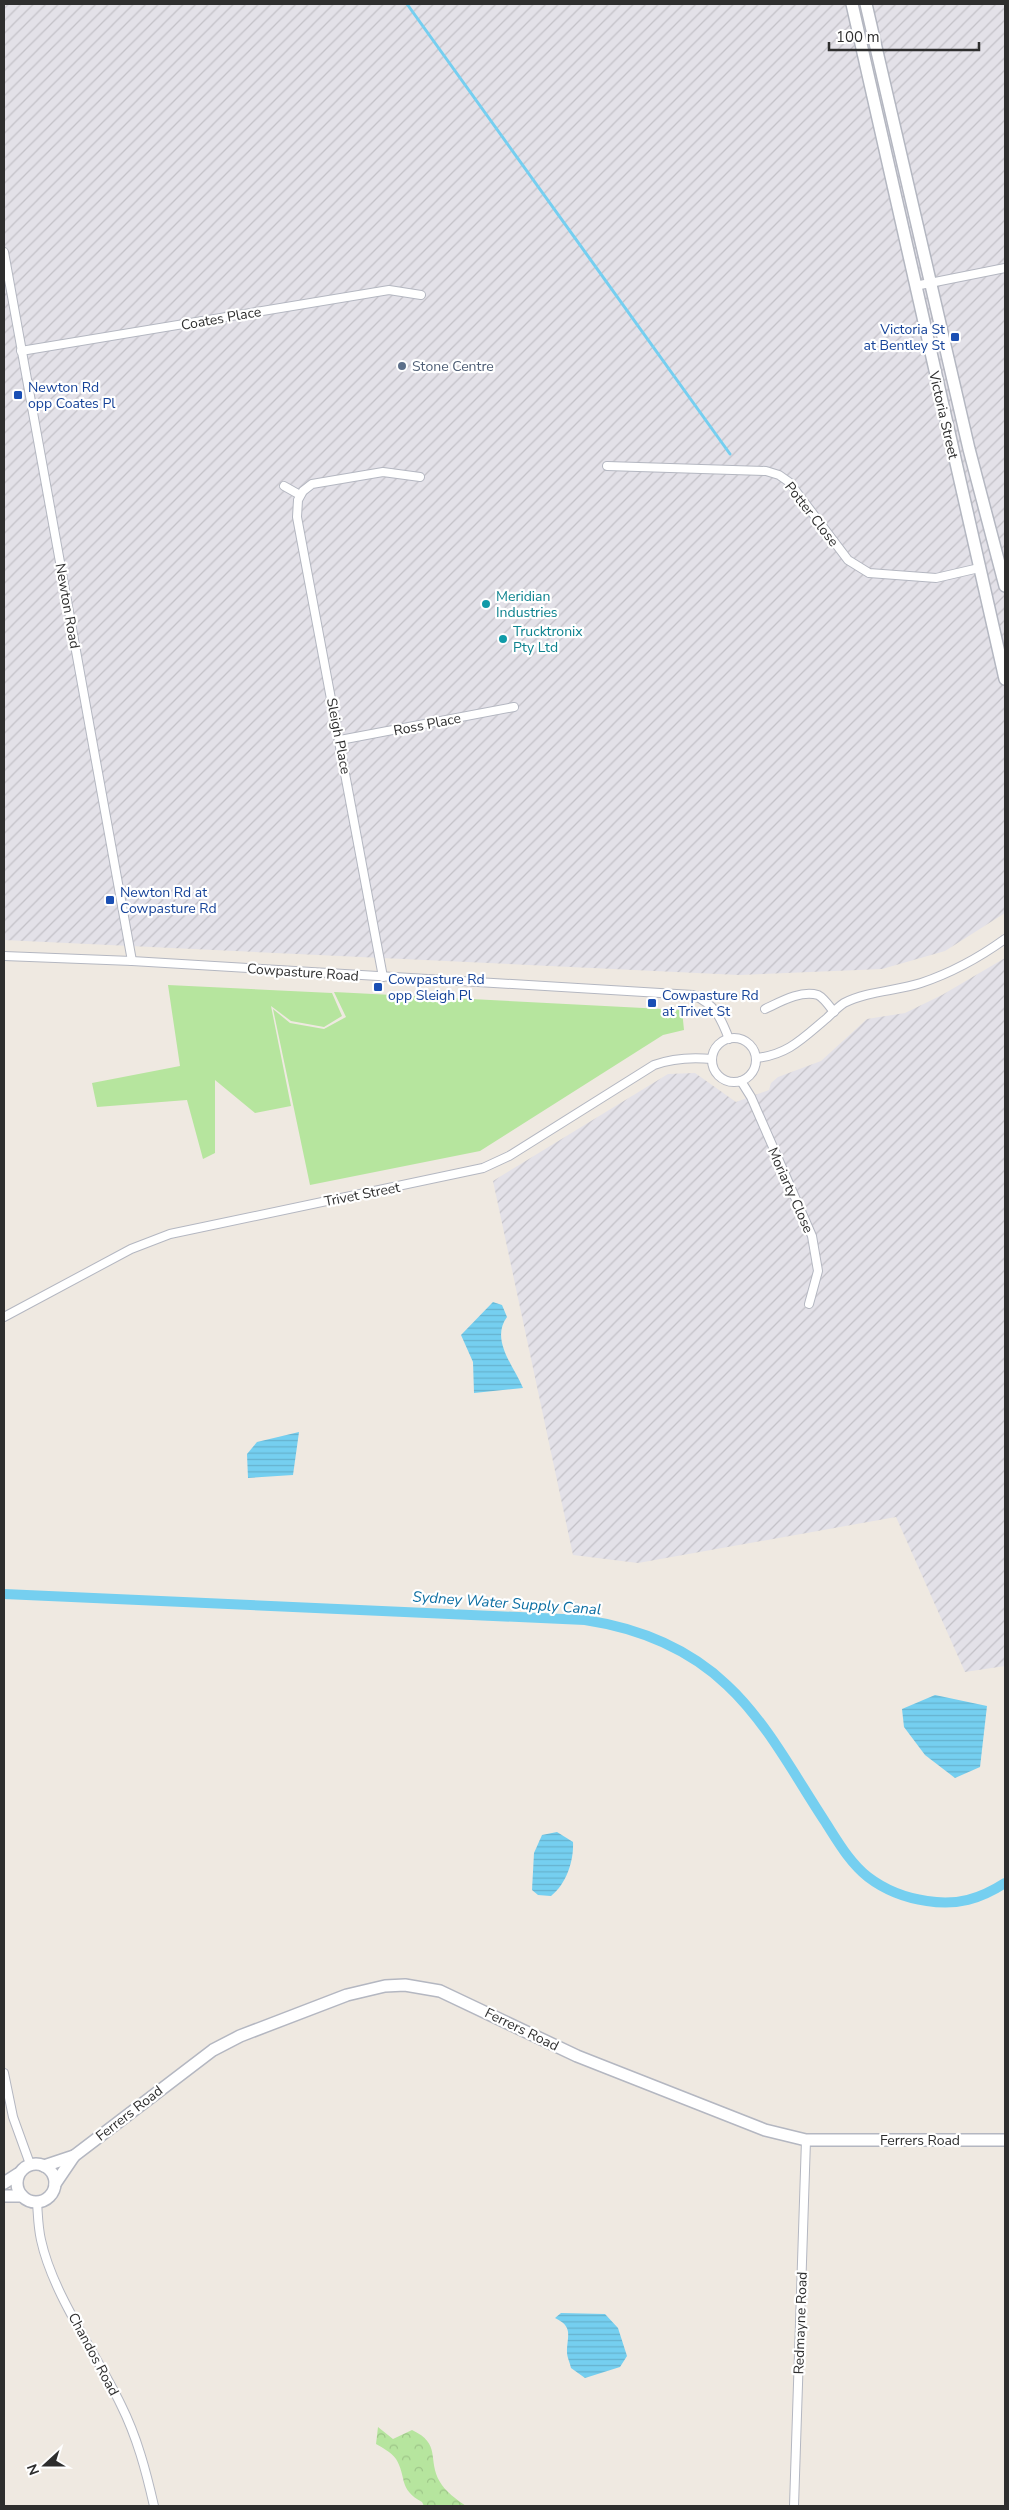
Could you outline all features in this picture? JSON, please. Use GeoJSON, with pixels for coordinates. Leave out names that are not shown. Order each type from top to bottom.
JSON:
{"type":"FeatureCollection","features":[{"type":"Feature","properties":{"kind":"main road","name":"Victoria Street"},"geometry":{"type":"LineString","coordinates":[[852,4],[1005,679]]}},
{"type":"Feature","properties":{"kind":"main road","name":"Victoria Street"},"geometry":{"type":"LineString","coordinates":[[866,4],[969,448],[1005,586]]}},
{"type":"Feature","properties":{"kind":"main road","name":"Ferrers Road"},"geometry":{"type":"LineString","coordinates":[[55,2184],[74,2156],[200,2058],[226,2042],[368,1988],[405,1985],[440,1991],[577,2056],[765,2130],[806,2140],[1005,2140]]}},
{"type":"Feature","properties":{"kind":"main road","name":"Ferrers Road"},"geometry":{"type":"LineString","coordinates":[[44,2166],[74,2156]]}},
{"type":"Feature","properties":{"kind":"main road"},"geometry":{"type":"LineString","coordinates":[[4,2182],[30,2164],[44,2166],[52,2173],[55,2184],[51,2194],[37,2202],[31,2202],[22,2196],[17,2186],[18,2174]]}},
{"type":"Feature","properties":{"kind":"main road"},"geometry":{"type":"LineString","coordinates":[[4,2196],[22,2196]]}},
{"type":"Feature","properties":{"kind":"street","name":"Newton Road"},"geometry":{"type":"LineString","coordinates":[[4,252],[132,961]]}},
{"type":"Feature","properties":{"kind":"street"},"geometry":{"type":"LineString","coordinates":[[915,286],[1005,268]]}},
{"type":"Feature","properties":{"kind":"street","name":"Coates Place"},"geometry":{"type":"LineString","coordinates":[[21,351],[389,290],[421,296]]}},
{"type":"Feature","properties":{"kind":"street","name":"Potter Close"},"geometry":{"type":"LineString","coordinates":[[607,466],[766,471],[779,475],[790,482],[848,560],[869,573],[936,578],[979,568]]}},
{"type":"Feature","properties":{"kind":"street"},"geometry":{"type":"LineString","coordinates":[[284,486],[300,495],[308,487],[318,482],[377,472],[393,472],[420,477]]}},
{"type":"Feature","properties":{"kind":"street","name":"Sleigh Place"},"geometry":{"type":"LineString","coordinates":[[300,495],[297,505],[297,517],[383,977]]}},
{"type":"Feature","properties":{"kind":"street","name":"Ross Place"},"geometry":{"type":"LineString","coordinates":[[340,740],[514,707]]}},
{"type":"Feature","properties":{"kind":"street"},"geometry":{"type":"LineString","coordinates":[[756,1058],[771,1056],[792,1048],[842,1004],[866,995],[922,982],[954,969],[988,951],[1005,939]]}},
{"type":"Feature","properties":{"kind":"street","name":"Cowpasture Road"},"geometry":{"type":"LineString","coordinates":[[4,956],[132,961],[693,995],[706,1000],[714,1008],[729,1039]]}},
{"type":"Feature","properties":{"kind":"street"},"geometry":{"type":"LineString","coordinates":[[765,1009],[792,997],[809,994],[822,998],[834,1012]]}},
{"type":"Feature","properties":{"kind":"street"},"geometry":{"type":"LineString","coordinates":[[729,1039],[743,1040],[749,1044],[756,1058],[753,1072],[741,1081],[734,1082],[720,1077],[715,1072],[712,1058],[718,1046],[729,1039]]}},
{"type":"Feature","properties":{"kind":"street","name":"Trivet Street"},"geometry":{"type":"LineString","coordinates":[[4,1317],[131,1249],[170,1234],[483,1168],[509,1156],[654,1066],[678,1059],[712,1058]]}},
{"type":"Feature","properties":{"kind":"street","name":"Moriarty Close"},"geometry":{"type":"LineString","coordinates":[[741,1081],[751,1097],[812,1236],[818,1271],[809,1304]]}},
{"type":"Feature","properties":{"kind":"street"},"geometry":{"type":"LineString","coordinates":[[4,2073],[13,2117],[30,2164]]}},
{"type":"Feature","properties":{"kind":"street","name":"Redmayne Road"},"geometry":{"type":"LineString","coordinates":[[794,2506],[806,2140]]}},
{"type":"Feature","properties":{"kind":"street","name":"Chandos Road"},"geometry":{"type":"LineString","coordinates":[[37,2202],[38,2226],[45,2256],[61,2292],[130,2423],[142,2456],[154,2506]]}},
{"type":"Feature","properties":{"kind":"shaded area"},"geometry":{"type":"Polygon","coordinates":[[[4,4],[1005,4],[1005,913],[945,951],[882,969],[739,975],[4,940],[4,4]]]}},
{"type":"Feature","properties":{"kind":"shaded area"},"geometry":{"type":"Polygon","coordinates":[[[1005,958],[1005,1666],[965,1672],[896,1517],[638,1563],[573,1555],[493,1181],[668,1074],[695,1073],[736,1102],[769,1090],[771,1083],[778,1077],[821,1061],[867,1019],[905,1013],[942,995],[1005,958]]]}},
{"type":"Feature","properties":{"kind":"green space"},"geometry":{"type":"Polygon","coordinates":[[[168,985],[332,993],[342,1016],[324,1027],[291,1021],[271,1006],[291,1106],[255,1113],[215,1080],[215,1153],[203,1159],[187,1100],[97,1107],[92,1083],[180,1066],[168,985]]]}},
{"type":"Feature","properties":{"kind":"green space"},"geometry":{"type":"Polygon","coordinates":[[[334,992],[682,1010],[684,1030],[663,1035],[480,1151],[310,1185],[273,1009],[290,1023],[324,1029],[346,1017],[334,992]]]}},
{"type":"Feature","properties":{"kind":"green space"},"geometry":{"type":"Polygon","coordinates":[[[378,2427],[393,2439],[412,2430],[421,2435],[431,2447],[436,2474],[442,2485],[466,2506],[424,2506],[406,2487],[396,2459],[376,2444],[378,2427]]]}},
{"type":"Feature","properties":{"kind":"water"},"geometry":{"type":"Polygon","coordinates":[[[493,1302],[502,1305],[507,1317],[502,1326],[502,1344],[523,1388],[474,1393],[473,1362],[461,1335],[493,1302]]]}},
{"type":"Feature","properties":{"kind":"water"},"geometry":{"type":"Polygon","coordinates":[[[299,1432],[293,1475],[248,1478],[247,1454],[257,1442],[299,1432]]]}},
{"type":"Feature","properties":{"kind":"water"},"geometry":{"type":"Polygon","coordinates":[[[935,1695],[987,1706],[980,1767],[955,1778],[925,1755],[904,1727],[902,1709],[935,1695]]]}},
{"type":"Feature","properties":{"kind":"water"},"geometry":{"type":"Polygon","coordinates":[[[557,1832],[573,1842],[568,1872],[561,1885],[551,1896],[538,1895],[532,1890],[534,1853],[542,1835],[557,1832]]]}},
{"type":"Feature","properties":{"kind":"water"},"geometry":{"type":"Polygon","coordinates":[[[561,2313],[605,2314],[618,2328],[627,2356],[620,2367],[585,2378],[571,2368],[567,2354],[567,2328],[561,2321],[555,2318],[561,2313]]]}},
{"type":"Feature","properties":{"kind":"waterway"},"geometry":{"type":"LineString","coordinates":[[407,4],[730,454]]}},
{"type":"Feature","properties":{"kind":"waterway","name":"Sydney Water Supply Canal"},"geometry":{"type":"LineString","coordinates":[[4,1594],[585,1620],[624,1628],[661,1641],[695,1660],[712,1672],[741,1699],[767,1732],[844,1850],[855,1865],[875,1882],[889,1890],[911,1898],[948,1903],[977,1897],[1005,1883]]}},
{"type":"Feature","properties":{"kind":"place","name":"Victoria St at Bentley St"},"geometry":{"type":"Point","coordinates":[955,337]}},
{"type":"Feature","properties":{"kind":"place","name":"Stone Centre"},"geometry":{"type":"Point","coordinates":[402,366]}},
{"type":"Feature","properties":{"kind":"place","name":"Newton Rd opp Coates Pl"},"geometry":{"type":"Point","coordinates":[18,395]}},
{"type":"Feature","properties":{"kind":"place","name":"Meridian Industries"},"geometry":{"type":"Point","coordinates":[486,604]}},
{"type":"Feature","properties":{"kind":"place","name":"Trucktronix Pty Ltd"},"geometry":{"type":"Point","coordinates":[503,639]}},
{"type":"Feature","properties":{"kind":"place","name":"Newton Rd at Cowpasture Rd"},"geometry":{"type":"Point","coordinates":[110,900]}},
{"type":"Feature","properties":{"kind":"place","name":"Cowpasture Rd opp Sleigh Pl"},"geometry":{"type":"Point","coordinates":[378,987]}},
{"type":"Feature","properties":{"kind":"place","name":"Cowpasture Rd at Trivet St"},"geometry":{"type":"Point","coordinates":[652,1003]}}]}
